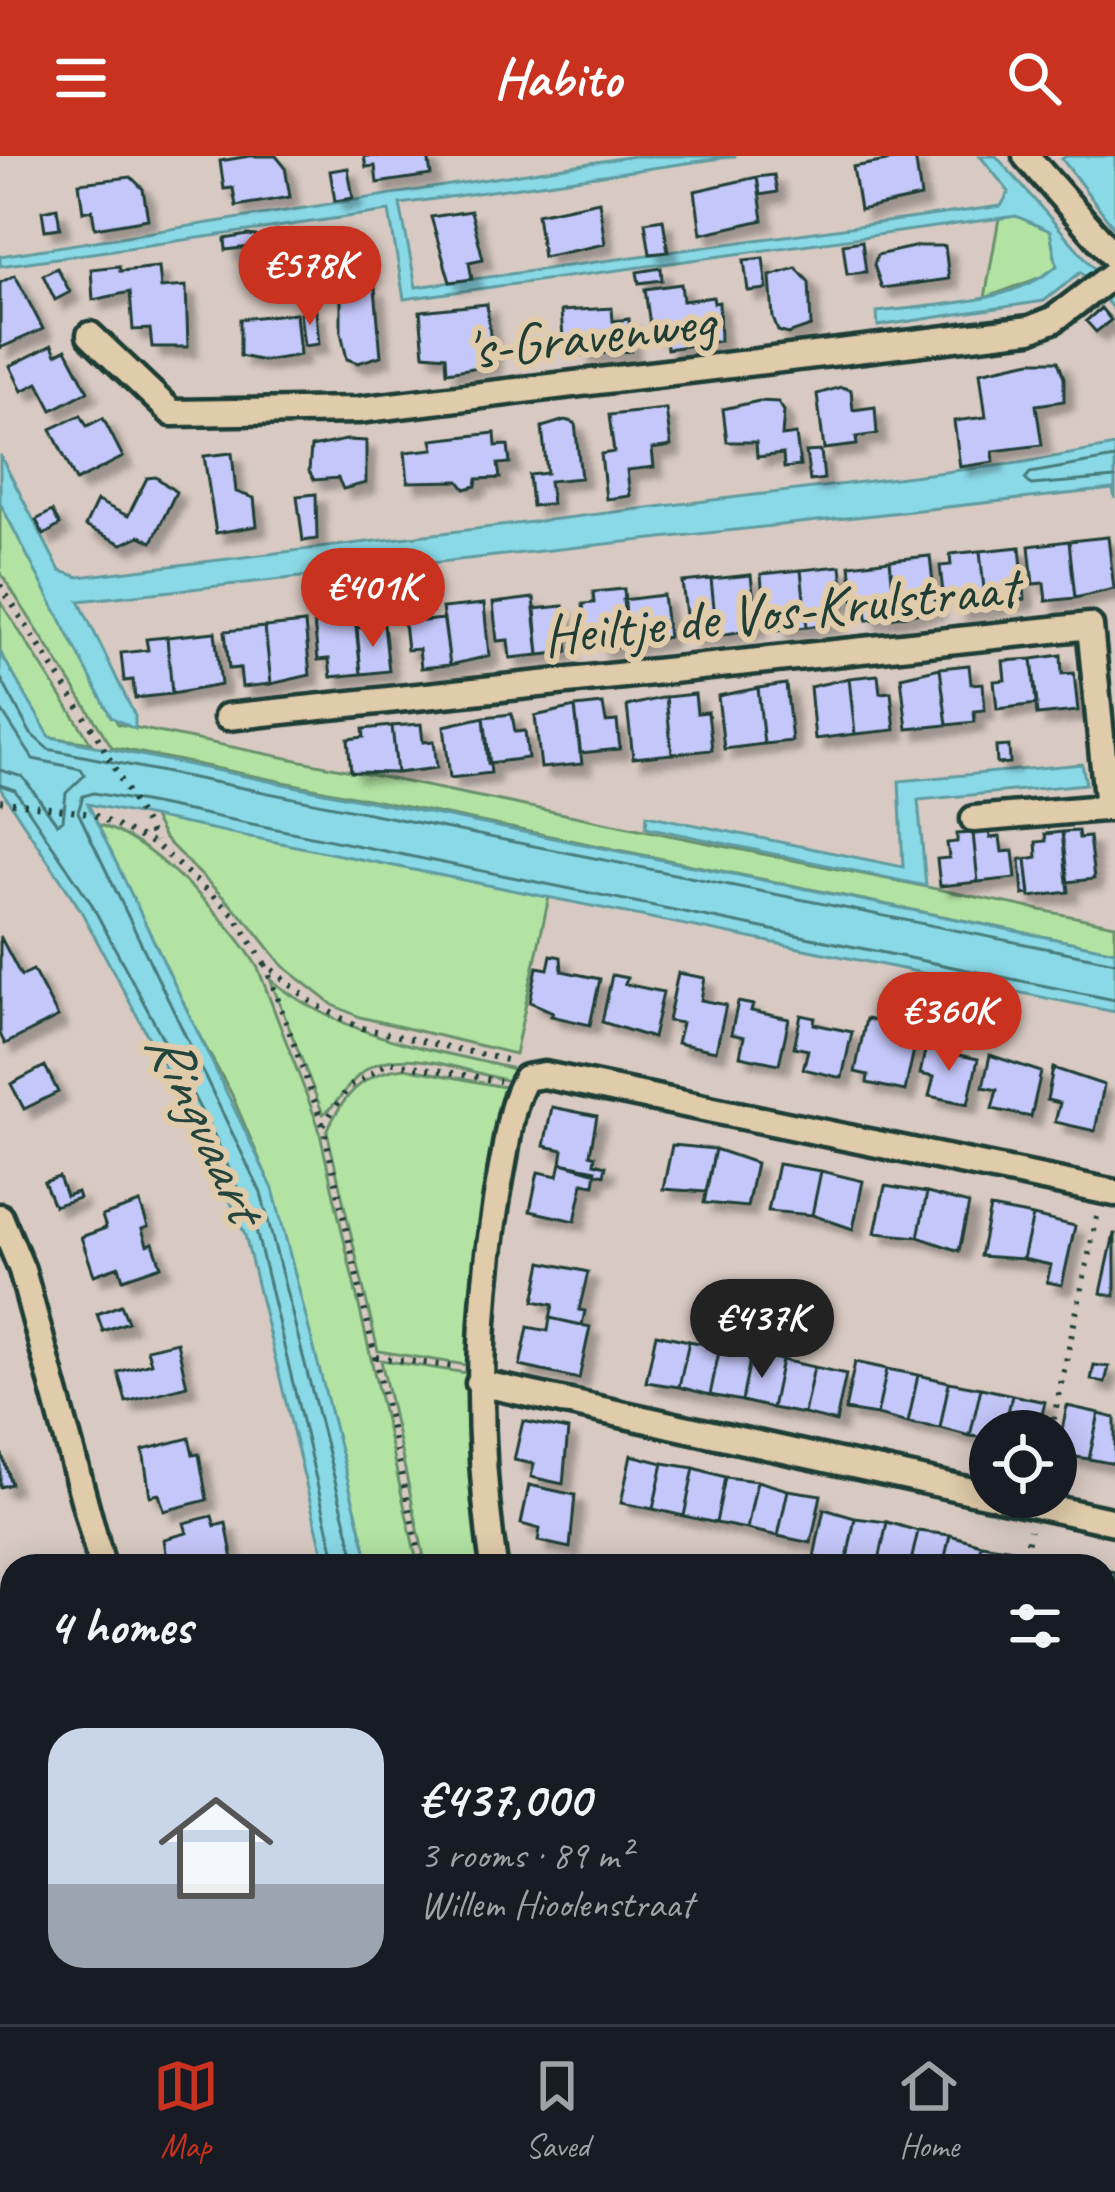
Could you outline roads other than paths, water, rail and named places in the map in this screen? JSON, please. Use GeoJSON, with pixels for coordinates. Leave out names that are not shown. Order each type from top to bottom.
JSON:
{"type":"FeatureCollection","features":[{"type":"Feature","properties":{"kind":"street"},"geometry":{"type":"LineString","coordinates":[[1026,156],[1115,257]]}},
{"type":"Feature","properties":{"kind":"street","name":"'s-Gravenweg"},"geometry":{"type":"LineString","coordinates":[[90,335],[172,413],[358,410],[1030,328],[1053,320],[1115,273]]}},
{"type":"Feature","properties":{"kind":"street","name":"Heiltje de Vos-Krulstraat"},"geometry":{"type":"LineString","coordinates":[[227,717],[1090,626],[1112,808]]}},
{"type":"Feature","properties":{"kind":"street"},"geometry":{"type":"LineString","coordinates":[[974,819],[1112,808]]}},
{"type":"Feature","properties":{"kind":"street"},"geometry":{"type":"LineString","coordinates":[[492,1554],[483,1490],[479,1383],[493,1229],[523,1082],[544,1075],[1109,1191]]}},
{"type":"Feature","properties":{"kind":"street"},"geometry":{"type":"LineString","coordinates":[[0,1217],[22,1270],[99,1554]]}},
{"type":"Feature","properties":{"kind":"street"},"geometry":{"type":"LineString","coordinates":[[479,1383],[969,1490]]}},
{"type":"Feature","properties":{"kind":"street"},"geometry":{"type":"LineString","coordinates":[[1077,1514],[1115,1522]]}},
{"type":"Feature","properties":{"kind":"water"},"geometry":{"type":"Polygon","coordinates":[[[634,156],[736,156],[400,204],[416,287],[1001,206],[1009,192],[980,156],[996,156],[1115,292],[1115,311],[1081,272],[1044,301],[878,326],[877,312],[995,296],[1057,266],[1050,231],[1016,216],[404,299],[389,211],[0,266],[0,256],[634,156]]]}},
{"type":"Feature","properties":{"kind":"water"},"geometry":{"type":"Polygon","coordinates":[[[1115,156],[1115,229],[1062,159],[1115,156]]]}},
{"type":"Feature","properties":{"kind":"water"},"geometry":{"type":"Polygon","coordinates":[[[1115,446],[1115,499],[1113,489],[79,601],[135,716],[135,729],[111,717],[0,503],[0,455],[60,571],[79,577],[1019,463],[1115,446]]]}},
{"type":"Feature","properties":{"kind":"water","name":"Ringvaart"},"geometry":{"type":"Polygon","coordinates":[[[0,652],[50,737],[1115,951],[1115,1012],[88,804],[273,1189],[367,1554],[323,1554],[245,1235],[205,1143],[80,909],[0,788],[0,652]]]}},
{"type":"Feature","properties":{"kind":"water"},"geometry":{"type":"Polygon","coordinates":[[[1082,764],[1086,784],[918,800],[926,886],[646,827],[647,815],[903,867],[899,781],[1082,764]]]}}]}
